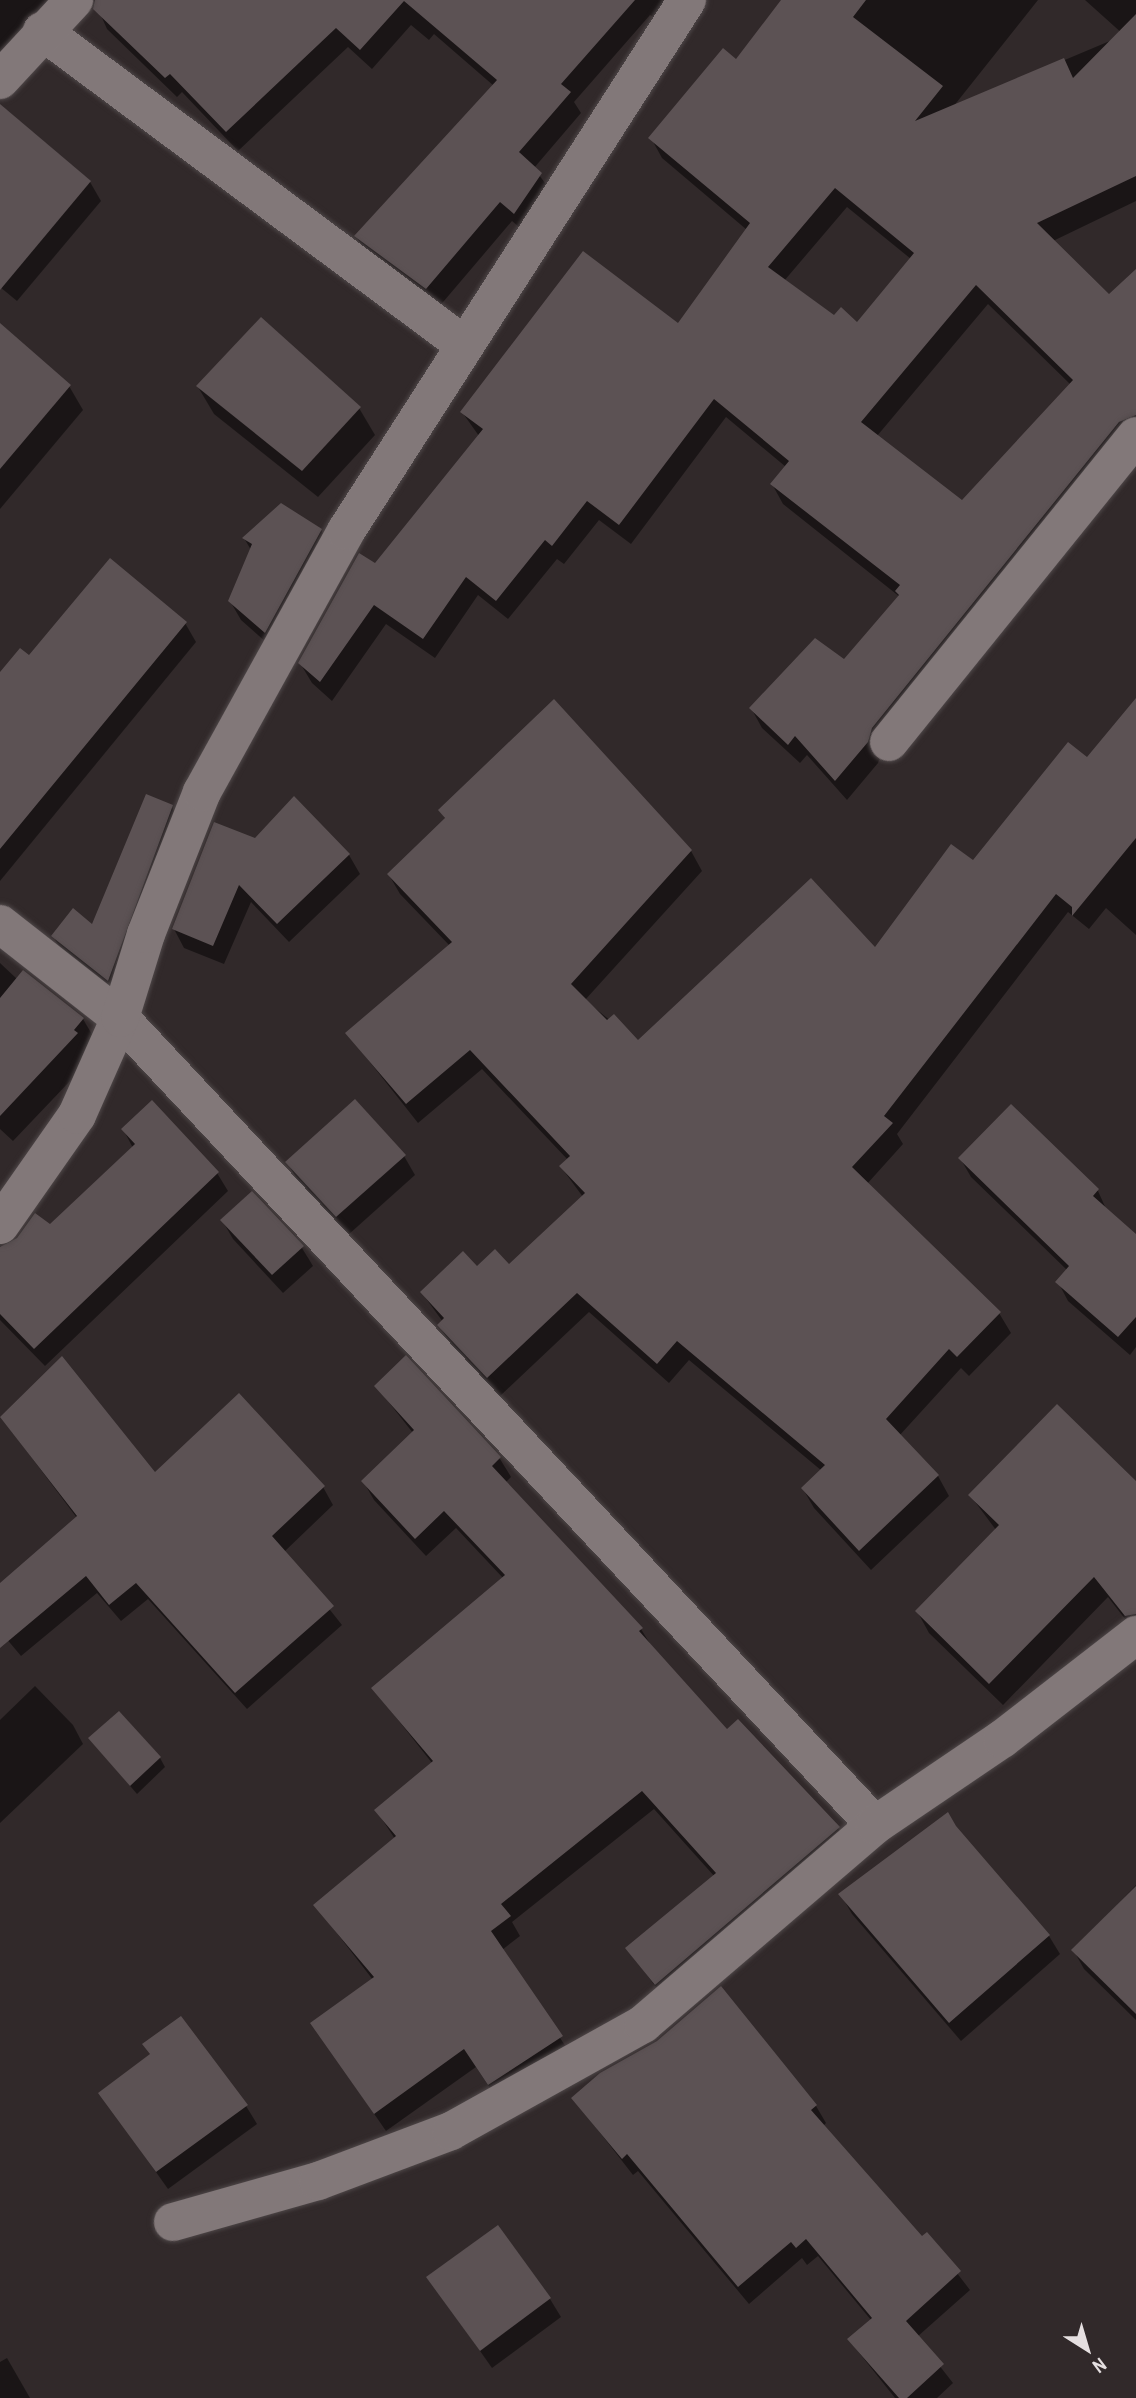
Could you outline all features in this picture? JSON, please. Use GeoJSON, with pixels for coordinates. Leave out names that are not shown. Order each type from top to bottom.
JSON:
{"type":"FeatureCollection","features":[{"type":"Feature","properties":{"kind":"street"},"geometry":{"type":"LineString","coordinates":[[0,80],[42,31],[74,0]]}},
{"type":"Feature","properties":{"kind":"street"},"geometry":{"type":"LineString","coordinates":[[0,1225],[77,1115],[120,1018],[146,934],[202,792],[346,531],[463,344],[687,0]]}},
{"type":"Feature","properties":{"kind":"street"},"geometry":{"type":"LineString","coordinates":[[42,31],[463,344]]}},
{"type":"Feature","properties":{"kind":"street"},"geometry":{"type":"LineString","coordinates":[[889,742],[1136,436]]}},
{"type":"Feature","properties":{"kind":"street"},"geometry":{"type":"LineString","coordinates":[[0,924],[120,1018],[875,1825]]}},
{"type":"Feature","properties":{"kind":"street"},"geometry":{"type":"LineString","coordinates":[[173,2222],[318,2181],[451,2131],[643,2024],[875,1825],[1002,1739],[1136,1635]]}},
{"type":"Feature","properties":{"kind":"building"},"geometry":{"type":"Polygon","coordinates":[[[95,0],[635,0],[561,84],[571,92],[519,152],[542,173],[514,214],[500,202],[426,289],[354,236],[497,80],[404,1],[360,50],[336,28],[226,132],[170,74],[165,78],[93,9],[95,0]]]}},
{"type":"Feature","properties":{"kind":"building"},"geometry":{"type":"Polygon","coordinates":[[[781,0],[866,0],[853,17],[943,86],[915,121],[1064,58],[1073,78],[1136,14],[1136,176],[1037,223],[1109,294],[1136,269],[1136,415],[1119,422],[872,728],[868,742],[835,781],[795,736],[788,745],[749,708],[815,638],[844,659],[899,595],[895,591],[900,585],[770,484],[789,461],[714,399],[619,525],[587,501],[552,546],[545,540],[496,601],[466,577],[423,639],[374,605],[320,682],[298,663],[359,553],[375,563],[483,429],[460,412],[583,251],[678,323],[750,223],[648,138],[723,48],[736,59],[781,0]],[[835,188],[768,267],[834,315],[841,307],[857,322],[914,253],[835,188]],[[976,285],[861,422],[962,500],[1073,380],[976,285]]]}},
{"type":"Feature","properties":{"kind":"building"},"geometry":{"type":"Polygon","coordinates":[[[0,104],[91,181],[0,290],[0,104]]]}},
{"type":"Feature","properties":{"kind":"building"},"geometry":{"type":"Polygon","coordinates":[[[261,317],[361,407],[302,471],[196,386],[261,317]]]}},
{"type":"Feature","properties":{"kind":"building"},"geometry":{"type":"Polygon","coordinates":[[[0,323],[71,385],[0,469],[0,323]]]}},
{"type":"Feature","properties":{"kind":"building"},"geometry":{"type":"Polygon","coordinates":[[[281,503],[322,529],[265,633],[228,601],[252,544],[242,538],[281,503]]]}},
{"type":"Feature","properties":{"kind":"building"},"geometry":{"type":"Polygon","coordinates":[[[110,558],[187,622],[0,849],[0,672],[20,648],[29,655],[110,558]]]}},
{"type":"Feature","properties":{"kind":"building"},"geometry":{"type":"Polygon","coordinates":[[[1136,698],[1136,838],[1072,916],[1072,907],[1056,894],[884,1116],[893,1123],[852,1167],[1001,1312],[957,1357],[949,1349],[886,1419],[939,1475],[859,1551],[801,1488],[825,1465],[677,1341],[657,1364],[577,1293],[487,1378],[437,1325],[444,1318],[420,1292],[463,1251],[477,1266],[495,1249],[509,1264],[585,1193],[559,1166],[570,1156],[470,1050],[406,1104],[345,1033],[452,942],[387,874],[445,818],[438,810],[554,699],[692,850],[571,984],[607,1020],[614,1014],[638,1040],[811,878],[875,947],[951,844],[973,860],[1068,742],[1087,757],[1136,698]]]}},
{"type":"Feature","properties":{"kind":"building"},"geometry":{"type":"Polygon","coordinates":[[[146,794],[173,805],[108,981],[51,936],[73,908],[92,924],[146,794]]]}},
{"type":"Feature","properties":{"kind":"building"},"geometry":{"type":"Polygon","coordinates":[[[294,796],[350,854],[277,924],[239,885],[213,946],[172,929],[214,822],[255,838],[294,796]]]}},
{"type":"Feature","properties":{"kind":"building"},"geometry":{"type":"Polygon","coordinates":[[[23,970],[84,1018],[74,1030],[78,1033],[0,1116],[0,998],[23,970]]]}},
{"type":"Feature","properties":{"kind":"building"},"geometry":{"type":"Polygon","coordinates":[[[355,1099],[406,1155],[336,1217],[285,1162],[355,1099]]]}},
{"type":"Feature","properties":{"kind":"building"},"geometry":{"type":"Polygon","coordinates":[[[152,1100],[219,1172],[34,1349],[0,1314],[0,1247],[17,1238],[35,1213],[50,1224],[135,1144],[121,1129],[152,1100]]]}},
{"type":"Feature","properties":{"kind":"building"},"geometry":{"type":"Polygon","coordinates":[[[1011,1104],[1099,1189],[1093,1196],[1136,1234],[1136,1317],[1118,1337],[1055,1282],[1069,1266],[958,1158],[1011,1104]]]}},
{"type":"Feature","properties":{"kind":"building"},"geometry":{"type":"Polygon","coordinates":[[[252,1191],[304,1246],[272,1275],[220,1220],[252,1191]]]}},
{"type":"Feature","properties":{"kind":"building"},"geometry":{"type":"Polygon","coordinates":[[[406,1355],[501,1457],[492,1466],[643,1628],[639,1631],[727,1729],[738,1719],[840,1827],[655,1985],[625,1948],[716,1873],[642,1791],[501,1904],[511,1916],[491,1931],[563,2036],[488,2085],[464,2049],[374,2114],[310,2023],[374,1977],[313,1905],[396,1836],[374,1810],[433,1761],[371,1688],[505,1575],[444,1511],[415,1539],[361,1481],[414,1430],[374,1386],[406,1355]]]}},
{"type":"Feature","properties":{"kind":"building"},"geometry":{"type":"Polygon","coordinates":[[[62,1356],[155,1472],[239,1393],[325,1486],[272,1536],[334,1606],[235,1693],[136,1583],[109,1605],[86,1576],[0,1648],[0,1583],[77,1516],[0,1417],[62,1356]]]}},
{"type":"Feature","properties":{"kind":"building"},"geometry":{"type":"Polygon","coordinates":[[[1057,1404],[1136,1481],[1136,1614],[1125,1616],[1094,1577],[989,1684],[915,1611],[999,1525],[968,1495],[1057,1404]]]}},
{"type":"Feature","properties":{"kind":"building"},"geometry":{"type":"Polygon","coordinates":[[[119,1711],[161,1757],[130,1786],[88,1738],[119,1711]]]}},
{"type":"Feature","properties":{"kind":"building"},"geometry":{"type":"Polygon","coordinates":[[[948,1812],[956,1826],[1050,1935],[949,2023],[838,1894],[948,1812]]]}},
{"type":"Feature","properties":{"kind":"building"},"geometry":{"type":"Polygon","coordinates":[[[1136,1886],[1136,2014],[1071,1950],[1136,1886]]]}},
{"type":"Feature","properties":{"kind":"building"},"geometry":{"type":"Polygon","coordinates":[[[721,1986],[817,2105],[811,2110],[922,2236],[927,2232],[961,2271],[906,2321],[944,2364],[907,2398],[899,2398],[847,2339],[872,2318],[806,2239],[796,2248],[791,2242],[738,2287],[627,2154],[622,2159],[571,2098],[600,2073],[657,2041],[721,1986]]]}},
{"type":"Feature","properties":{"kind":"building"},"geometry":{"type":"Polygon","coordinates":[[[181,2016],[248,2105],[156,2172],[98,2093],[150,2054],[142,2044],[181,2016]]]}},
{"type":"Feature","properties":{"kind":"building"},"geometry":{"type":"Polygon","coordinates":[[[498,2225],[551,2298],[480,2351],[426,2277],[498,2225]]]}}]}
